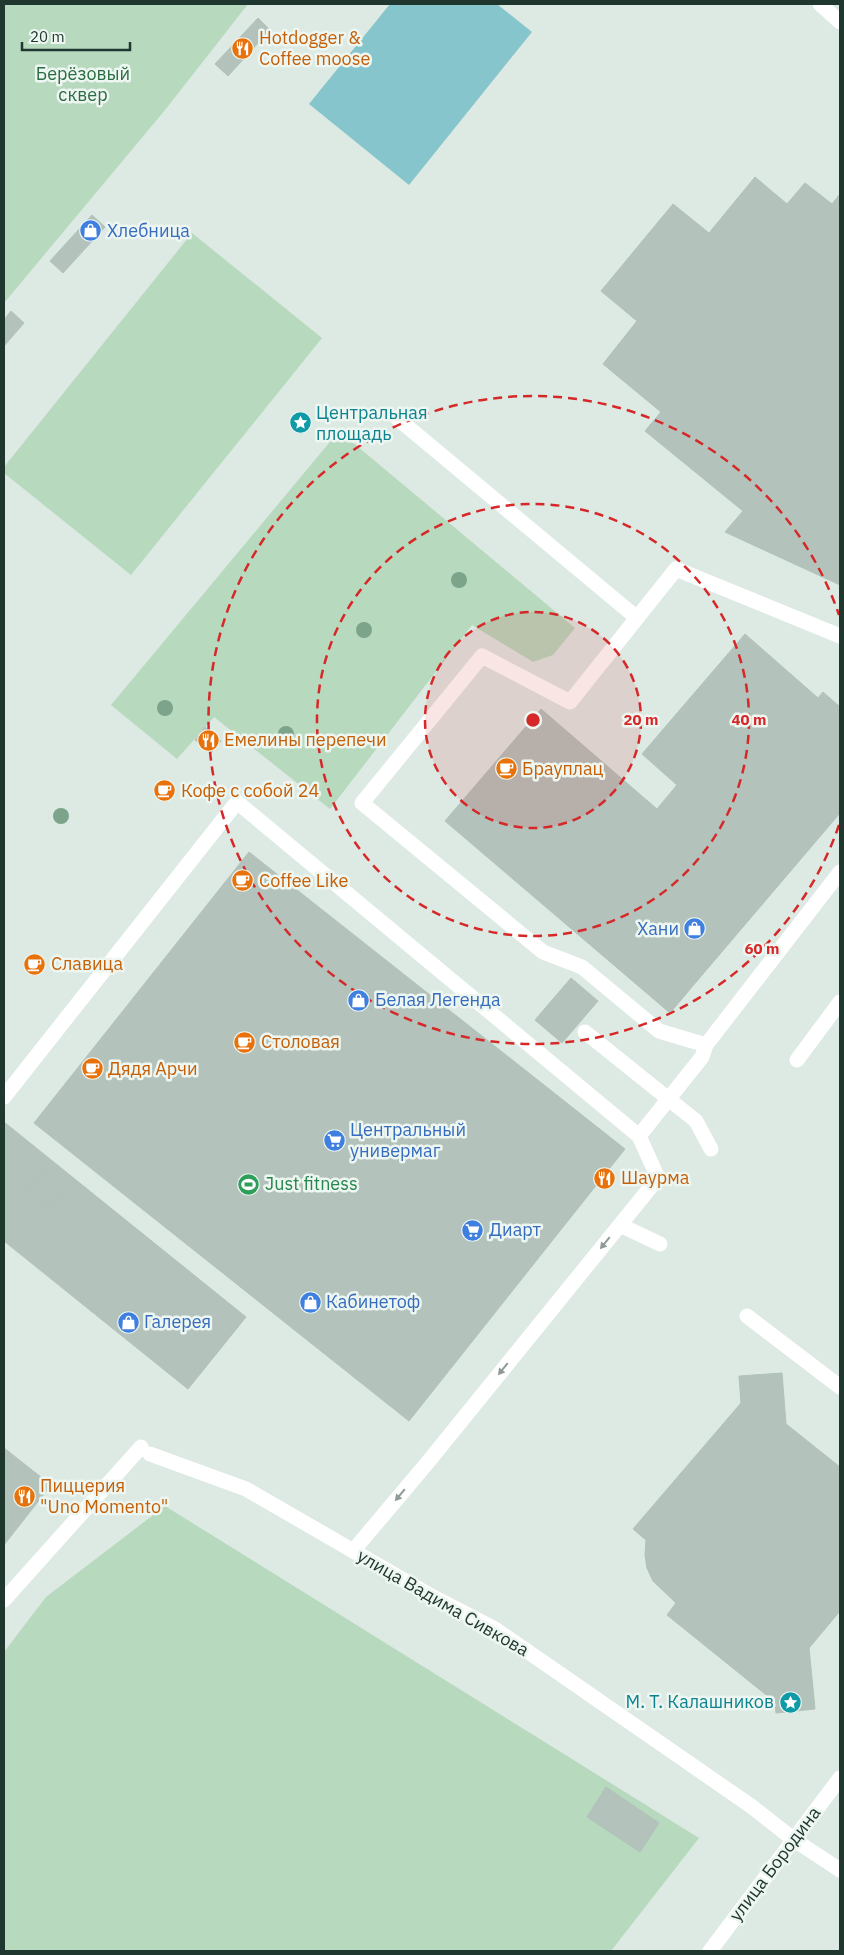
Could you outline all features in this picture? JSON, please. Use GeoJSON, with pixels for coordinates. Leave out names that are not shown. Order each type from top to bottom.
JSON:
{"type":"FeatureCollection","features":[{"type":"Feature","properties":{"kind":"street"},"geometry":{"type":"LineString","coordinates":[[820,4],[840,22]]}},
{"type":"Feature","properties":{"kind":"street"},"geometry":{"type":"LineString","coordinates":[[397,418],[637,618]]}},
{"type":"Feature","properties":{"kind":"street"},"geometry":{"type":"LineString","coordinates":[[706,1045],[659,1031],[582,967],[543,952],[362,803],[482,656],[570,702],[676,569],[840,636]]}},
{"type":"Feature","properties":{"kind":"street"},"geometry":{"type":"LineString","coordinates":[[4,1097],[237,802],[639,1136],[658,1178],[428,1462],[353,1551]]}},
{"type":"Feature","properties":{"kind":"street"},"geometry":{"type":"LineString","coordinates":[[639,1136],[702,1057],[706,1045],[840,872]]}},
{"type":"Feature","properties":{"kind":"street"},"geometry":{"type":"LineString","coordinates":[[798,1060],[840,1002]]}},
{"type":"Feature","properties":{"kind":"street"},"geometry":{"type":"LineString","coordinates":[[585,1032],[669,1098],[696,1122],[711,1149]]}},
{"type":"Feature","properties":{"kind":"street"},"geometry":{"type":"LineString","coordinates":[[620,1225],[660,1244]]}},
{"type":"Feature","properties":{"kind":"street"},"geometry":{"type":"LineString","coordinates":[[747,1316],[837,1381]]}},
{"type":"Feature","properties":{"kind":"street","name":"улица Вадима Сивкова"},"geometry":{"type":"LineString","coordinates":[[4,1600],[146,1450],[246,1489],[433,1597],[495,1629],[751,1806],[793,1839],[840,1870]]}},
{"type":"Feature","properties":{"kind":"street","name":"улица Бородина"},"geometry":{"type":"LineString","coordinates":[[710,1951],[840,1778]]}},
{"type":"Feature","properties":{"kind":"green space","name":"Берёзовый сквер"},"geometry":{"type":"Polygon","coordinates":[[[4,4],[248,4],[165,110],[4,303],[4,4]]]}},
{"type":"Feature","properties":{"kind":"green space"},"geometry":{"type":"Polygon","coordinates":[[[192,233],[322,338],[131,575],[4,473],[4,467],[192,233]]]}},
{"type":"Feature","properties":{"kind":"green space"},"geometry":{"type":"Polygon","coordinates":[[[339,431],[575,628],[553,655],[533,662],[472,625],[330,809],[214,717],[177,759],[111,705],[339,431]]]}},
{"type":"Feature","properties":{"kind":"green space"},"geometry":{"type":"Polygon","coordinates":[[[165,1506],[699,1838],[611,1951],[4,1951],[4,1652],[46,1597],[165,1506]]]}},
{"type":"Feature","properties":{"kind":"water"},"geometry":{"type":"Polygon","coordinates":[[[390,4],[497,4],[532,32],[409,185],[309,104],[390,4]]]}},
{"type":"Feature","properties":{"kind":"building"},"geometry":{"type":"Polygon","coordinates":[[[258,18],[270,30],[228,76],[215,64],[258,18]]]}},
{"type":"Feature","properties":{"kind":"building"},"geometry":{"type":"Polygon","coordinates":[[[755,177],[787,204],[805,183],[832,204],[840,194],[840,585],[725,532],[743,511],[645,431],[661,412],[603,364],[637,321],[601,291],[673,204],[709,233],[755,177]]]}},
{"type":"Feature","properties":{"kind":"building"},"geometry":{"type":"Polygon","coordinates":[[[92,215],[105,227],[63,273],[50,261],[92,215]]]}},
{"type":"Feature","properties":{"kind":"building"},"geometry":{"type":"Polygon","coordinates":[[[11,311],[24,323],[4,346],[4,320],[11,311]]]}},
{"type":"Feature","properties":{"kind":"building"},"geometry":{"type":"Polygon","coordinates":[[[745,634],[818,698],[628,922],[697,981],[670,1013],[445,821],[541,709],[657,809],[677,785],[642,754],[745,634]]]}},
{"type":"Feature","properties":{"kind":"building"},"geometry":{"type":"Polygon","coordinates":[[[823,692],[840,707],[840,813],[697,981],[628,922],[823,692]]]}},
{"type":"Feature","properties":{"kind":"building","name":"Емелины перепечи"},"geometry":{"type":"Polygon","coordinates":[[[205,727],[221,741],[211,753],[195,740],[205,727]]]}},
{"type":"Feature","properties":{"kind":"building","name":"Кофе с собой 24"},"geometry":{"type":"Polygon","coordinates":[[[164,783],[173,790],[166,798],[157,791],[164,783]]]}},
{"type":"Feature","properties":{"kind":"building","name":"Центральный универмаг"},"geometry":{"type":"Polygon","coordinates":[[[249,852],[625,1149],[409,1421],[34,1123],[249,852]]]}},
{"type":"Feature","properties":{"kind":"building","name":"Славица"},"geometry":{"type":"Polygon","coordinates":[[[35,956],[43,963],[36,972],[27,965],[35,956]]]}},
{"type":"Feature","properties":{"kind":"building"},"geometry":{"type":"Polygon","coordinates":[[[571,978],[598,1001],[562,1043],[535,1020],[571,978]]]}},
{"type":"Feature","properties":{"kind":"building"},"geometry":{"type":"Polygon","coordinates":[[[4,1122],[246,1317],[188,1389],[4,1241],[4,1122]]]}},
{"type":"Feature","properties":{"kind":"building"},"geometry":{"type":"Polygon","coordinates":[[[44,1170],[67,1189],[49,1210],[26,1190],[44,1170]]]}},
{"type":"Feature","properties":{"kind":"building"},"geometry":{"type":"Polygon","coordinates":[[[782,1373],[786,1424],[840,1467],[840,1611],[809,1648],[815,1709],[776,1713],[775,1702],[667,1615],[676,1603],[653,1581],[647,1568],[645,1555],[646,1540],[633,1529],[741,1403],[739,1376],[782,1373]]]}},
{"type":"Feature","properties":{"kind":"building"},"geometry":{"type":"Polygon","coordinates":[[[4,1448],[51,1485],[4,1545],[4,1448]]]}},
{"type":"Feature","properties":{"kind":"building"},"geometry":{"type":"Polygon","coordinates":[[[606,1787],[659,1823],[640,1852],[587,1817],[606,1787]]]}},
{"type":"Feature","properties":{"kind":"place","name":"Hotdogger & Coffee moose"},"geometry":{"type":"Point","coordinates":[243,48]}},
{"type":"Feature","properties":{"kind":"place","name":"Хлебница"},"geometry":{"type":"Point","coordinates":[91,231]}},
{"type":"Feature","properties":{"kind":"place","name":"Центральная площадь"},"geometry":{"type":"Point","coordinates":[300,423]}},
{"type":"Feature","properties":{"kind":"place","name":"Емелины перепечи"},"geometry":{"type":"Point","coordinates":[208,740]}},
{"type":"Feature","properties":{"kind":"place","name":"Брауплац"},"geometry":{"type":"Point","coordinates":[506,769]}},
{"type":"Feature","properties":{"kind":"place","name":"Кофе с собой 24"},"geometry":{"type":"Point","coordinates":[165,791]}},
{"type":"Feature","properties":{"kind":"place","name":"Coffee Like"},"geometry":{"type":"Point","coordinates":[243,881]}},
{"type":"Feature","properties":{"kind":"place","name":"Хани"},"geometry":{"type":"Point","coordinates":[695,929]}},
{"type":"Feature","properties":{"kind":"place","name":"Славица"},"geometry":{"type":"Point","coordinates":[35,964]}},
{"type":"Feature","properties":{"kind":"place","name":"Белая Легенда"},"geometry":{"type":"Point","coordinates":[359,1000]}},
{"type":"Feature","properties":{"kind":"place","name":"Столовая"},"geometry":{"type":"Point","coordinates":[245,1042]}},
{"type":"Feature","properties":{"kind":"place","name":"Дядя Арчи"},"geometry":{"type":"Point","coordinates":[92,1069]}},
{"type":"Feature","properties":{"kind":"place","name":"Центральный универмаг"},"geometry":{"type":"Point","coordinates":[334,1140]}},
{"type":"Feature","properties":{"kind":"place","name":"Шаурма"},"geometry":{"type":"Point","coordinates":[605,1178]}},
{"type":"Feature","properties":{"kind":"place","name":"Just fitness"},"geometry":{"type":"Point","coordinates":[249,1184]}},
{"type":"Feature","properties":{"kind":"place","name":"Диарт"},"geometry":{"type":"Point","coordinates":[473,1230]}},
{"type":"Feature","properties":{"kind":"place","name":"Кабинетоф"},"geometry":{"type":"Point","coordinates":[310,1302]}},
{"type":"Feature","properties":{"kind":"place","name":"Галерея"},"geometry":{"type":"Point","coordinates":[128,1322]}},
{"type":"Feature","properties":{"kind":"place","name":"Пиццерия \"Uno Momento\""},"geometry":{"type":"Point","coordinates":[24,1496]}},
{"type":"Feature","properties":{"kind":"place","name":"М. Т. Калашников"},"geometry":{"type":"Point","coordinates":[790,1702]}}]}
